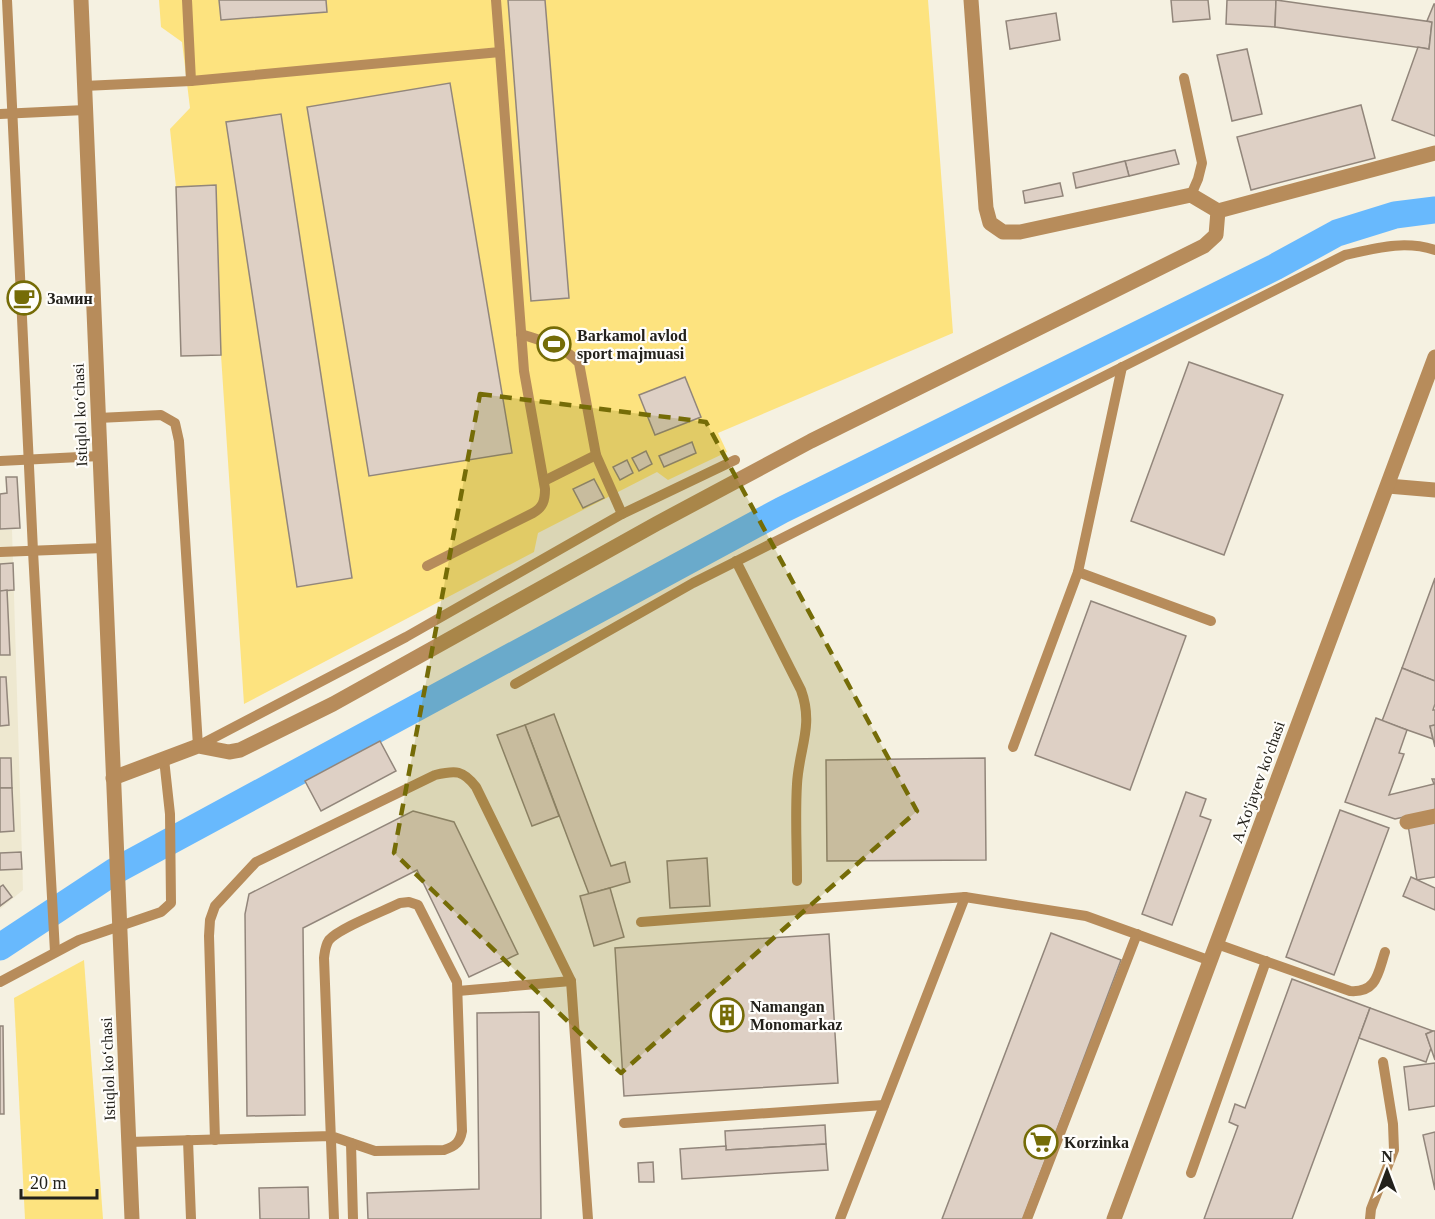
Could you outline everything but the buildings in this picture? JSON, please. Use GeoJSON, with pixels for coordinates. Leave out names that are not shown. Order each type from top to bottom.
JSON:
{"type":"FeatureCollection","features":[{"type":"Feature","properties":{"kind":"street","name":"Istiqlol koʻchasi"},"geometry":{"type":"LineString","coordinates":[[81,0],[132,1219]]}},
{"type":"Feature","properties":{"kind":"street"},"geometry":{"type":"LineString","coordinates":[[971,0],[986,208],[990,223],[1003,232],[1020,232],[1191,195],[1218,211],[1435,153]]}},
{"type":"Feature","properties":{"kind":"street"},"geometry":{"type":"LineString","coordinates":[[113,778],[198,746],[228,752],[240,750],[333,704],[656,524],[801,447],[1204,246],[1216,235],[1218,211]]}},
{"type":"Feature","properties":{"kind":"street","name":"A.Xo'jayev ko'chasi"},"geometry":{"type":"LineString","coordinates":[[1114,1219],[1435,357]]}},
{"type":"Feature","properties":{"kind":"street"},"geometry":{"type":"LineString","coordinates":[[1388,486],[1435,490]]}},
{"type":"Feature","properties":{"kind":"street"},"geometry":{"type":"LineString","coordinates":[[1407,822],[1435,816]]}},
{"type":"Feature","properties":{"kind":"lane"},"geometry":{"type":"LineString","coordinates":[[8,0],[33,551],[55,947]]}},
{"type":"Feature","properties":{"kind":"lane"},"geometry":{"type":"LineString","coordinates":[[187,0],[191,81]]}},
{"type":"Feature","properties":{"kind":"lane"},"geometry":{"type":"LineString","coordinates":[[427,566],[540,508],[545,500],[544,481],[524,370],[496,0]]}},
{"type":"Feature","properties":{"kind":"lane"},"geometry":{"type":"LineString","coordinates":[[84,86],[191,81],[500,52]]}},
{"type":"Feature","properties":{"kind":"lane"},"geometry":{"type":"LineString","coordinates":[[1184,78],[1202,163],[1201,172],[1191,195]]}},
{"type":"Feature","properties":{"kind":"lane"},"geometry":{"type":"LineString","coordinates":[[0,114],[85,110]]}},
{"type":"Feature","properties":{"kind":"lane"},"geometry":{"type":"LineString","coordinates":[[514,684],[736,561],[1345,255],[1399,244],[1415,244],[1435,250]]}},
{"type":"Feature","properties":{"kind":"lane"},"geometry":{"type":"LineString","coordinates":[[521,334],[561,348],[579,363],[596,455],[622,514]]}},
{"type":"Feature","properties":{"kind":"lane"},"geometry":{"type":"LineString","coordinates":[[1013,747],[1078,572],[1122,367]]}},
{"type":"Feature","properties":{"kind":"lane"},"geometry":{"type":"LineString","coordinates":[[98,418],[161,416],[175,423],[179,441],[198,746],[406,637],[622,514],[735,460]]}},
{"type":"Feature","properties":{"kind":"lane"},"geometry":{"type":"LineString","coordinates":[[544,481],[596,455]]}},
{"type":"Feature","properties":{"kind":"lane"},"geometry":{"type":"LineString","coordinates":[[0,461],[100,456]]}},
{"type":"Feature","properties":{"kind":"lane"},"geometry":{"type":"LineString","coordinates":[[0,552],[104,548]]}},
{"type":"Feature","properties":{"kind":"lane"},"geometry":{"type":"LineString","coordinates":[[736,561],[807,705],[808,722],[798,765],[796,787],[797,881]]}},
{"type":"Feature","properties":{"kind":"lane"},"geometry":{"type":"LineString","coordinates":[[1078,572],[1211,621]]}},
{"type":"Feature","properties":{"kind":"lane"},"geometry":{"type":"LineString","coordinates":[[0,982],[55,947],[79,940],[120,922],[167,909],[172,898],[170,814],[164,759]]}},
{"type":"Feature","properties":{"kind":"lane"},"geometry":{"type":"LineString","coordinates":[[215,1140],[209,936],[210,920],[215,906],[256,862],[435,775],[451,771],[467,775],[476,787],[571,981],[588,1219]]}},
{"type":"Feature","properties":{"kind":"lane"},"geometry":{"type":"LineString","coordinates":[[840,1219],[965,897]]}},
{"type":"Feature","properties":{"kind":"lane"},"geometry":{"type":"LineString","coordinates":[[640,922],[965,897],[1086,916],[1210,961]]}},
{"type":"Feature","properties":{"kind":"lane"},"geometry":{"type":"LineString","coordinates":[[129,1142],[331,1136],[375,1151],[444,1150],[453,1147],[460,1140],[462,1131],[457,982],[418,904],[400,903],[340,932],[330,939],[325,948],[324,958],[331,1136],[334,1219]]}},
{"type":"Feature","properties":{"kind":"lane"},"geometry":{"type":"LineString","coordinates":[[1027,1219],[1137,934]]}},
{"type":"Feature","properties":{"kind":"lane"},"geometry":{"type":"LineString","coordinates":[[1217,944],[1350,991],[1361,992],[1370,988],[1375,981],[1385,952]]}},
{"type":"Feature","properties":{"kind":"lane"},"geometry":{"type":"LineString","coordinates":[[1191,1173],[1266,961]]}},
{"type":"Feature","properties":{"kind":"lane"},"geometry":{"type":"LineString","coordinates":[[458,990],[571,981]]}},
{"type":"Feature","properties":{"kind":"lane"},"geometry":{"type":"LineString","coordinates":[[1370,1219],[1371,1209],[1394,1150],[1393,1124],[1383,1062]]}},
{"type":"Feature","properties":{"kind":"lane"},"geometry":{"type":"LineString","coordinates":[[624,1123],[884,1105]]}},
{"type":"Feature","properties":{"kind":"lane"},"geometry":{"type":"LineString","coordinates":[[188,1140],[191,1219]]}},
{"type":"Feature","properties":{"kind":"lane"},"geometry":{"type":"LineString","coordinates":[[351,1143],[353,1219]]}},
{"type":"Feature","properties":{"kind":"highlighted area"},"geometry":{"type":"Polygon","coordinates":[[[480,394],[706,422],[917,811],[621,1073],[394,853],[480,394]]]}},
{"type":"Feature","properties":{"kind":"shaded area","name":"Barkamol avlod sport majmuasi"},"geometry":{"type":"Polygon","coordinates":[[[159,0],[928,0],[953,333],[718,433],[727,452],[668,480],[657,472],[538,533],[534,552],[244,704],[221,355],[181,356],[176,187],[170,129],[190,108],[182,42],[161,27],[159,0]]]}},
{"type":"Feature","properties":{"kind":"shaded area"},"geometry":{"type":"Polygon","coordinates":[[[0,530],[12,530],[23,890],[0,909],[0,530]]]}},
{"type":"Feature","properties":{"kind":"shaded area"},"geometry":{"type":"Polygon","coordinates":[[[84,960],[103,1219],[25,1219],[14,998],[84,960]]]}},
{"type":"Feature","properties":{"kind":"waterway"},"geometry":{"type":"LineString","coordinates":[[0,947],[115,871],[782,510],[1275,267],[1337,233],[1395,215],[1435,210]]}},
{"type":"Feature","properties":{"kind":"place","name":"Замин"},"geometry":{"type":"Point","coordinates":[24,298]}},
{"type":"Feature","properties":{"kind":"place","name":"Barkamol avlod sport majmuasi"},"geometry":{"type":"Point","coordinates":[554,344]}},
{"type":"Feature","properties":{"kind":"place","name":"Namangan Monomarkaz"},"geometry":{"type":"Point","coordinates":[727,1015]}},
{"type":"Feature","properties":{"kind":"place","name":"Korzinka"},"geometry":{"type":"Point","coordinates":[1041,1142]}}]}
